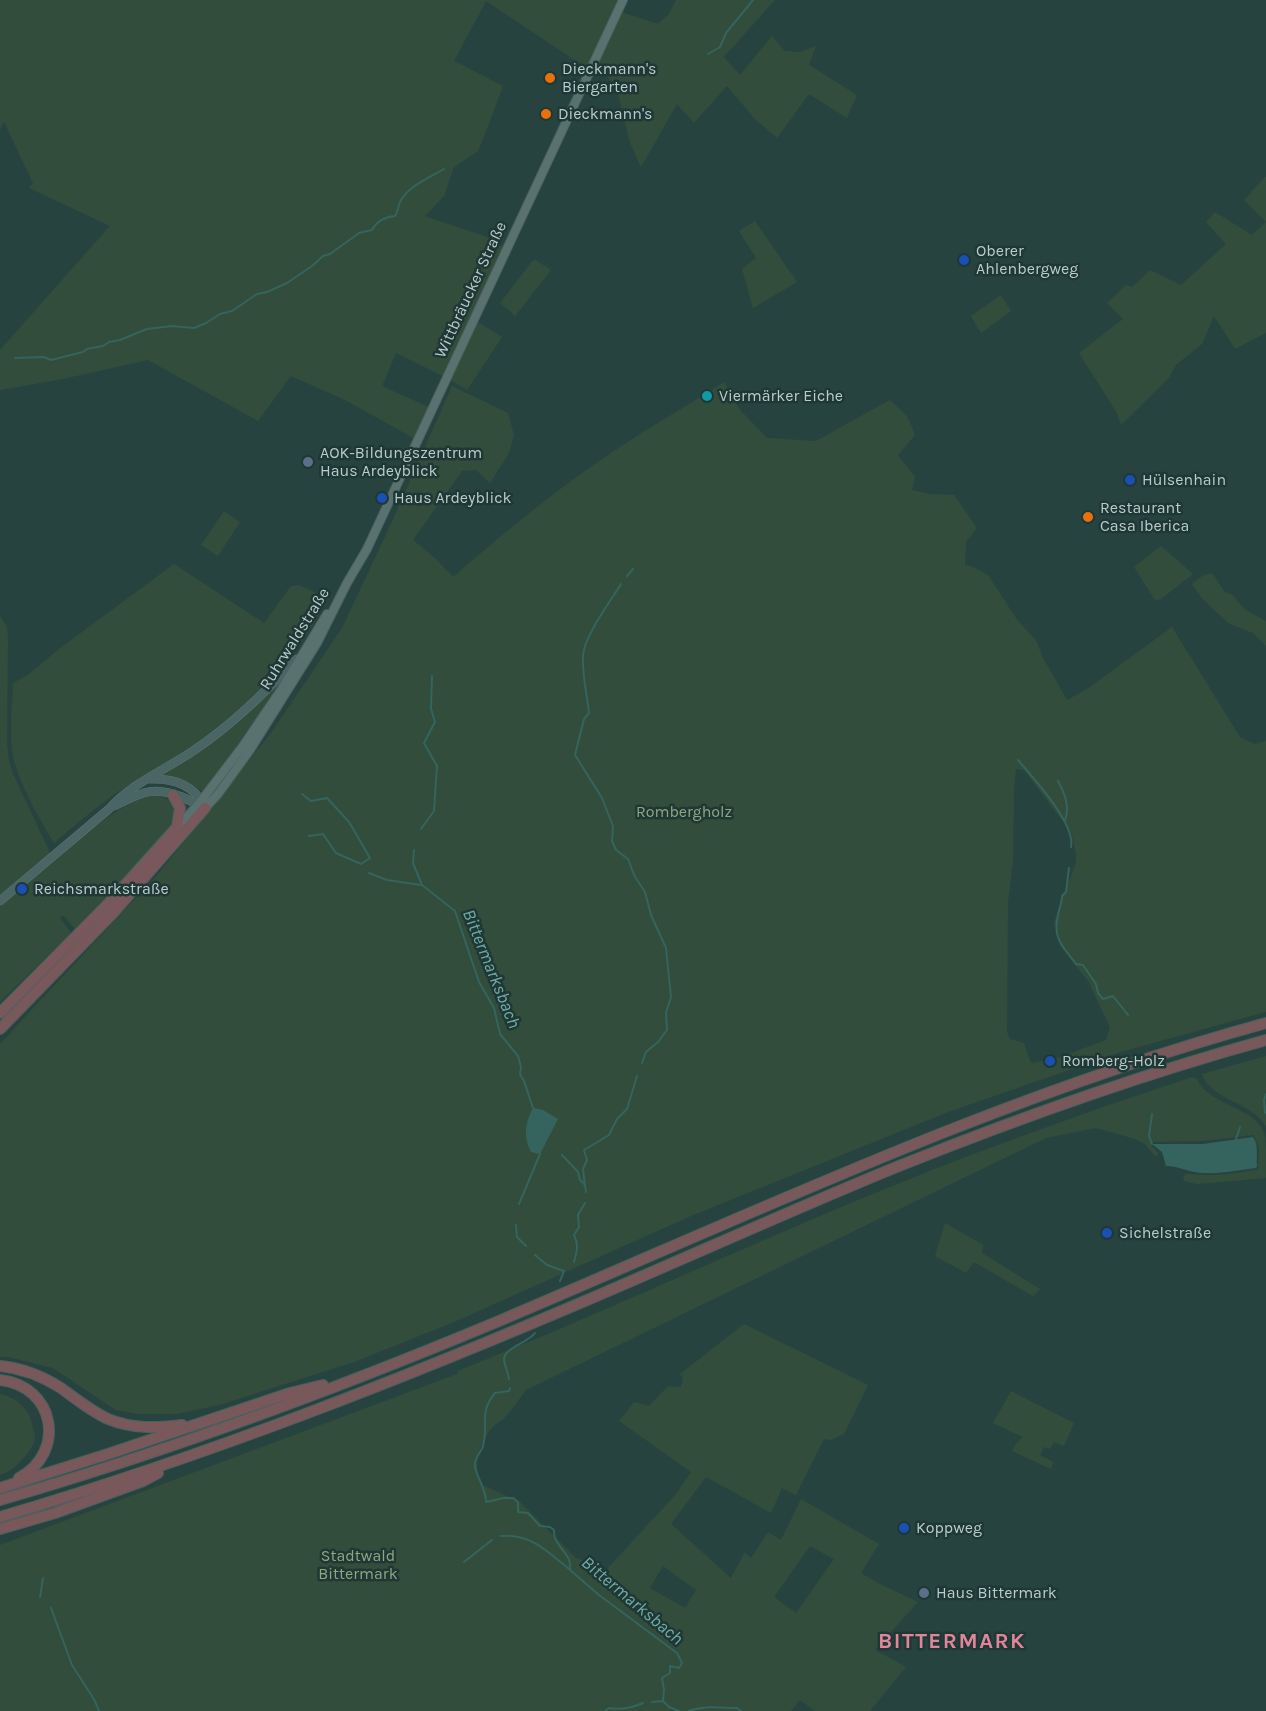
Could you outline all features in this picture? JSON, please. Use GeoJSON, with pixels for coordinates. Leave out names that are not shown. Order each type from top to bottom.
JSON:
{"type":"FeatureCollection","features":[{"type":"Feature","properties":{"kind":"highway"},"geometry":{"type":"LineString","coordinates":[[173,795],[180,808],[177,827]]}},
{"type":"Feature","properties":{"kind":"highway","name":"Ruhrwaldstraße"},"geometry":{"type":"LineString","coordinates":[[0,1029],[114,912],[173,846],[201,805]]}},
{"type":"Feature","properties":{"kind":"highway","name":"Ruhrwaldstraße"},"geometry":{"type":"LineString","coordinates":[[0,1013],[108,904],[177,827]]}},
{"type":"Feature","properties":{"kind":"highway"},"geometry":{"type":"LineString","coordinates":[[0,1500],[107,1467],[267,1407],[367,1374],[847,1171],[1074,1083],[1266,1023]]}},
{"type":"Feature","properties":{"kind":"highway"},"geometry":{"type":"LineString","coordinates":[[0,1516],[184,1459],[274,1426],[452,1356],[946,1148],[1102,1090],[1266,1040]]}},
{"type":"Feature","properties":{"kind":"highway"},"geometry":{"type":"LineString","coordinates":[[0,1365],[42,1377],[100,1415],[123,1424],[140,1427],[192,1424],[267,1407]]}},
{"type":"Feature","properties":{"kind":"highway"},"geometry":{"type":"LineString","coordinates":[[0,1380],[26,1388],[36,1397],[48,1418],[49,1433],[46,1450],[36,1467],[0,1488]]}},
{"type":"Feature","properties":{"kind":"highway"},"geometry":{"type":"LineString","coordinates":[[0,1488],[215,1419]]}},
{"type":"Feature","properties":{"kind":"highway"},"geometry":{"type":"LineString","coordinates":[[0,1537],[55,1513],[143,1481],[184,1459]]}},
{"type":"Feature","properties":{"kind":"highway"},"geometry":{"type":"LineString","coordinates":[[0,1529],[55,1513]]}},
{"type":"Feature","properties":{"kind":"main road","name":"Wittbräucker Straße"},"geometry":{"type":"LineString","coordinates":[[343,591],[367,549],[623,0]]}},
{"type":"Feature","properties":{"kind":"main road","name":"Ruhrwaldstraße"},"geometry":{"type":"LineString","coordinates":[[201,805],[256,728],[343,591]]}},
{"type":"Feature","properties":{"kind":"main road","name":"Ruhrwaldstraße"},"geometry":{"type":"LineString","coordinates":[[177,827],[225,785],[286,695],[317,644],[343,591]]}},
{"type":"Feature","properties":{"kind":"main road"},"geometry":{"type":"LineString","coordinates":[[0,901],[119,798],[229,725],[266,692],[305,651]]}},
{"type":"Feature","properties":{"kind":"main road"},"geometry":{"type":"LineString","coordinates":[[146,779],[165,778],[179,782],[189,787],[201,805]]}},
{"type":"Feature","properties":{"kind":"main road"},"geometry":{"type":"LineString","coordinates":[[109,809],[148,791],[160,790],[201,805]]}},
{"type":"Feature","properties":{"kind":"green space"},"geometry":{"type":"Polygon","coordinates":[[[0,0],[623,0],[618,11],[658,24],[669,14],[676,0],[775,0],[724,57],[740,75],[772,36],[785,51],[800,52],[816,46],[809,65],[857,95],[847,118],[809,94],[777,138],[756,120],[727,86],[694,123],[677,104],[641,167],[630,143],[618,93],[608,77],[603,72],[590,69],[573,59],[486,1],[454,61],[503,86],[478,151],[454,167],[444,196],[425,216],[484,236],[506,249],[473,319],[502,337],[467,390],[396,353],[382,386],[433,409],[417,440],[345,400],[291,376],[258,421],[148,360],[0,390],[0,350],[110,226],[29,188],[33,183],[4,122],[0,129],[0,0]]]}},
{"type":"Feature","properties":{"kind":"green space"},"geometry":{"type":"Polygon","coordinates":[[[1266,177],[1266,222],[1244,200],[1266,177]]]}},
{"type":"Feature","properties":{"kind":"green space"},"geometry":{"type":"Polygon","coordinates":[[[1215,212],[1252,235],[1266,222],[1266,333],[1235,349],[1214,316],[1202,344],[1176,365],[1169,378],[1121,425],[1117,413],[1079,353],[1123,319],[1107,303],[1126,285],[1132,287],[1150,270],[1181,285],[1226,244],[1206,222],[1215,212]]]}},
{"type":"Feature","properties":{"kind":"green space"},"geometry":{"type":"Polygon","coordinates":[[[755,221],[797,282],[753,308],[742,269],[756,258],[739,231],[755,221]]]}},
{"type":"Feature","properties":{"kind":"green space"},"geometry":{"type":"Polygon","coordinates":[[[534,259],[551,270],[515,316],[500,303],[534,259]]]}},
{"type":"Feature","properties":{"kind":"green space"},"geometry":{"type":"Polygon","coordinates":[[[1001,295],[1011,311],[981,333],[971,316],[1001,295]]]}},
{"type":"Feature","properties":{"kind":"green space","name":"Rombergholz"},"geometry":{"type":"Polygon","coordinates":[[[724,382],[740,410],[767,438],[816,441],[890,400],[907,416],[915,435],[898,455],[915,477],[912,490],[930,494],[954,495],[977,528],[966,542],[965,565],[988,575],[1016,618],[1037,642],[1042,656],[1067,700],[1087,689],[1172,627],[1240,737],[1254,744],[1266,741],[1266,1012],[1124,1051],[948,1112],[691,1216],[454,1322],[354,1362],[219,1405],[177,1414],[138,1414],[116,1410],[53,1368],[0,1357],[0,1044],[158,874],[271,733],[342,628],[452,386],[508,413],[514,435],[509,453],[490,483],[476,470],[462,471],[413,540],[453,577],[579,475],[724,382]],[[1016,769],[1014,789],[1013,861],[1008,902],[1007,1032],[1010,1039],[1024,1043],[1031,1063],[1043,1061],[1048,1053],[1058,1058],[1106,1040],[1110,1027],[1088,981],[1061,947],[1054,923],[1076,863],[1071,832],[1024,770],[1016,769]]]}},
{"type":"Feature","properties":{"kind":"green space"},"geometry":{"type":"Polygon","coordinates":[[[224,511],[240,522],[218,556],[201,545],[224,511]]]}},
{"type":"Feature","properties":{"kind":"green space"},"geometry":{"type":"Polygon","coordinates":[[[1161,546],[1193,574],[1161,599],[1155,600],[1134,567],[1161,546]]]}},
{"type":"Feature","properties":{"kind":"green space"},"geometry":{"type":"Polygon","coordinates":[[[174,564],[264,623],[291,586],[299,585],[326,597],[325,603],[300,645],[268,683],[232,716],[193,746],[110,798],[54,843],[28,797],[14,760],[11,732],[13,683],[28,675],[59,649],[174,564]]]}},
{"type":"Feature","properties":{"kind":"green space"},"geometry":{"type":"Polygon","coordinates":[[[1212,573],[1225,592],[1233,595],[1244,609],[1266,621],[1266,646],[1253,633],[1228,623],[1202,598],[1192,584],[1202,576],[1212,573]]]}},
{"type":"Feature","properties":{"kind":"green space"},"geometry":{"type":"Polygon","coordinates":[[[0,616],[7,627],[8,637],[7,744],[9,760],[13,774],[52,857],[0,901],[0,616]]]}},
{"type":"Feature","properties":{"kind":"green space"},"geometry":{"type":"Polygon","coordinates":[[[284,678],[203,792],[182,780],[158,774],[235,724],[284,678]]]}},
{"type":"Feature","properties":{"kind":"green space"},"geometry":{"type":"Polygon","coordinates":[[[154,795],[167,799],[173,806],[175,814],[169,828],[128,875],[75,929],[63,915],[60,918],[71,933],[0,1002],[0,907],[104,820],[129,804],[154,795]]]}},
{"type":"Feature","properties":{"kind":"green space"},"geometry":{"type":"Polygon","coordinates":[[[1266,1056],[1266,1126],[1251,1111],[1213,1090],[1206,1083],[1202,1074],[1266,1056]]]}},
{"type":"Feature","properties":{"kind":"green space","name":"Stadtwald Bittermark"},"geometry":{"type":"Polygon","coordinates":[[[1192,1077],[1197,1079],[1212,1095],[1252,1118],[1260,1125],[1265,1135],[1266,1178],[1197,1184],[1184,1181],[1183,1178],[1185,1174],[1225,1174],[1258,1169],[1259,1149],[1254,1135],[1202,1141],[1153,1142],[1151,1145],[1159,1154],[1155,1156],[1145,1144],[1096,1128],[1046,1138],[526,1390],[505,1417],[489,1431],[481,1445],[478,1469],[482,1485],[520,1502],[576,1558],[607,1569],[676,1494],[691,1472],[619,1421],[634,1402],[649,1406],[668,1386],[681,1387],[683,1378],[680,1374],[744,1324],[868,1385],[844,1434],[831,1440],[824,1439],[796,1495],[782,1488],[771,1513],[706,1477],[671,1524],[731,1578],[745,1552],[751,1558],[768,1532],[781,1540],[801,1499],[879,1544],[861,1573],[918,1602],[875,1650],[906,1667],[870,1711],[815,1711],[800,1700],[791,1711],[0,1711],[0,1545],[457,1374],[458,1371],[893,1186],[1192,1077]],[[810,1546],[774,1597],[796,1613],[834,1559],[810,1546]],[[663,1566],[650,1588],[685,1608],[696,1590],[663,1566]]]}},
{"type":"Feature","properties":{"kind":"green space"},"geometry":{"type":"Polygon","coordinates":[[[945,1223],[983,1245],[982,1253],[1040,1289],[1033,1296],[974,1262],[966,1273],[935,1256],[945,1223]]]}},
{"type":"Feature","properties":{"kind":"green space"},"geometry":{"type":"Polygon","coordinates":[[[1011,1391],[1074,1423],[1064,1446],[1054,1442],[1050,1449],[1044,1447],[1040,1455],[1053,1462],[1051,1469],[1012,1451],[1023,1437],[993,1423],[1011,1391]]]}},
{"type":"Feature","properties":{"kind":"green space"},"geometry":{"type":"Polygon","coordinates":[[[0,1394],[18,1402],[30,1416],[35,1439],[21,1461],[11,1470],[0,1475],[0,1394]]]}},
{"type":"Feature","properties":{"kind":"water"},"geometry":{"type":"Polygon","coordinates":[[[533,1108],[543,1110],[558,1119],[540,1154],[531,1152],[526,1135],[528,1119],[533,1108]]]}},
{"type":"Feature","properties":{"kind":"water"},"geometry":{"type":"Polygon","coordinates":[[[1253,1137],[1257,1147],[1256,1168],[1217,1173],[1199,1173],[1166,1166],[1162,1152],[1152,1144],[1203,1144],[1253,1137]]]}},
{"type":"Feature","properties":{"kind":"waterway"},"geometry":{"type":"LineString","coordinates":[[708,54],[720,47],[726,33],[753,0]]}},
{"type":"Feature","properties":{"kind":"waterway"},"geometry":{"type":"LineString","coordinates":[[15,358],[44,357],[51,360],[103,346],[147,329],[172,326],[194,328],[206,323],[220,314],[232,311],[257,294],[287,283],[359,233],[372,230],[382,220],[395,216],[400,202],[408,191],[444,169]]}},
{"type":"Feature","properties":{"kind":"waterway"},"geometry":{"type":"LineString","coordinates":[[627,576],[633,569]]}},
{"type":"Feature","properties":{"kind":"waterway"},"geometry":{"type":"LineString","coordinates":[[621,584],[604,609],[584,648],[583,670],[589,713],[584,719],[575,755],[602,798],[613,826],[612,841],[616,850],[628,859],[635,877],[645,892],[651,915],[666,948],[671,997],[666,1013],[667,1030],[646,1052],[642,1063]]}},
{"type":"Feature","properties":{"kind":"waterway","name":"Bittermarksbach"},"geometry":{"type":"LineString","coordinates":[[421,829],[434,811],[437,766],[424,743],[435,722],[431,709],[432,676]]}},
{"type":"Feature","properties":{"kind":"waterway"},"geometry":{"type":"LineString","coordinates":[[1018,760],[1043,789],[1060,814],[1071,837],[1071,847]]}},
{"type":"Feature","properties":{"kind":"waterway"},"geometry":{"type":"LineString","coordinates":[[1058,781],[1066,800],[1065,821]]}},
{"type":"Feature","properties":{"kind":"waterway"},"geometry":{"type":"LineString","coordinates":[[302,794],[311,801],[327,798],[349,822],[370,858],[361,864],[336,853],[323,834],[309,836]]}},
{"type":"Feature","properties":{"kind":"waterway","name":"Bittermarksbach"},"geometry":{"type":"LineString","coordinates":[[414,850],[413,863],[422,885],[455,911],[479,982],[494,1008],[500,1034],[518,1056],[520,1074],[533,1108]]}},
{"type":"Feature","properties":{"kind":"waterway"},"geometry":{"type":"LineString","coordinates":[[1069,868],[1066,892],[1062,896],[1058,912],[1057,931],[1060,942],[1076,964],[1083,965],[1103,999],[1113,996],[1128,1015]]}},
{"type":"Feature","properties":{"kind":"waterway"},"geometry":{"type":"LineString","coordinates":[[369,873],[387,880],[421,885]]}},
{"type":"Feature","properties":{"kind":"waterway"},"geometry":{"type":"LineString","coordinates":[[585,1185],[583,1169],[587,1160],[584,1150],[609,1135],[617,1119],[627,1109],[637,1076]]}},
{"type":"Feature","properties":{"kind":"waterway"},"geometry":{"type":"LineString","coordinates":[[1265,1113],[1266,1094]]}},
{"type":"Feature","properties":{"kind":"waterway"},"geometry":{"type":"LineString","coordinates":[[1152,1114],[1149,1136],[1152,1144]]}},
{"type":"Feature","properties":{"kind":"waterway"},"geometry":{"type":"LineString","coordinates":[[1236,1139],[1240,1127]]}},
{"type":"Feature","properties":{"kind":"waterway"},"geometry":{"type":"LineString","coordinates":[[519,1204],[540,1154]]}},
{"type":"Feature","properties":{"kind":"waterway","name":"Bittermarksbach"},"geometry":{"type":"LineString","coordinates":[[562,1155],[578,1172],[586,1192]]}},
{"type":"Feature","properties":{"kind":"waterway","name":"Bittermarksbach"},"geometry":{"type":"LineString","coordinates":[[574,1262],[577,1248],[574,1235],[579,1227],[578,1215],[585,1203]]}},
{"type":"Feature","properties":{"kind":"waterway"},"geometry":{"type":"LineString","coordinates":[[516,1225],[517,1237],[526,1246]]}},
{"type":"Feature","properties":{"kind":"waterway"},"geometry":{"type":"LineString","coordinates":[[535,1255],[547,1265],[564,1271],[560,1281]]}},
{"type":"Feature","properties":{"kind":"waterway","name":"Bittermarksbach"},"geometry":{"type":"LineString","coordinates":[[509,1379],[504,1360],[507,1352],[535,1333]]}},
{"type":"Feature","properties":{"kind":"waterway","name":"Bittermarksbach"},"geometry":{"type":"LineString","coordinates":[[510,1388],[509,1391],[495,1393],[485,1413],[485,1438],[475,1461],[475,1467],[486,1502],[513,1498],[518,1502],[518,1512],[528,1513],[540,1526],[554,1530],[555,1539],[566,1554],[570,1570],[599,1595],[677,1653],[682,1663],[679,1668],[670,1666],[670,1673],[662,1678],[663,1701],[669,1707],[679,1711]]}},
{"type":"Feature","properties":{"kind":"waterway"},"geometry":{"type":"LineString","coordinates":[[501,1536],[530,1541],[546,1550],[569,1569]]}},
{"type":"Feature","properties":{"kind":"waterway"},"geometry":{"type":"LineString","coordinates":[[464,1562],[492,1540]]}},
{"type":"Feature","properties":{"kind":"waterway"},"geometry":{"type":"LineString","coordinates":[[40,1597],[43,1578]]}},
{"type":"Feature","properties":{"kind":"waterway"},"geometry":{"type":"LineString","coordinates":[[51,1608],[72,1665],[99,1711]]}},
{"type":"Feature","properties":{"kind":"waterway"},"geometry":{"type":"LineString","coordinates":[[652,1702],[663,1701]]}},
{"type":"Feature","properties":{"kind":"waterway"},"geometry":{"type":"LineString","coordinates":[[605,1711],[609,1708],[626,1708],[643,1703]]}},
{"type":"Feature","properties":{"kind":"waterway","name":"Bittermarksbach"},"geometry":{"type":"LineString","coordinates":[[689,1711],[712,1707],[737,1708],[741,1711]]}},
{"type":"Feature","properties":{"kind":"place","name":"Dieckmann's Biergarten"},"geometry":{"type":"Point","coordinates":[550,78]}},
{"type":"Feature","properties":{"kind":"place","name":"Dieckmann's"},"geometry":{"type":"Point","coordinates":[546,114]}},
{"type":"Feature","properties":{"kind":"place","name":"Oberer Ahlenbergweg"},"geometry":{"type":"Point","coordinates":[964,260]}},
{"type":"Feature","properties":{"kind":"place","name":"Viermärker Eiche"},"geometry":{"type":"Point","coordinates":[707,396]}},
{"type":"Feature","properties":{"kind":"place","name":"AOK-Bildungszentrum Haus Ardeyblick"},"geometry":{"type":"Point","coordinates":[308,462]}},
{"type":"Feature","properties":{"kind":"place","name":"Hülsenhain"},"geometry":{"type":"Point","coordinates":[1130,480]}},
{"type":"Feature","properties":{"kind":"place","name":"Haus Ardeyblick"},"geometry":{"type":"Point","coordinates":[382,498]}},
{"type":"Feature","properties":{"kind":"place","name":"Restaurant Casa Iberica"},"geometry":{"type":"Point","coordinates":[1088,517]}},
{"type":"Feature","properties":{"kind":"place","name":"Reichsmarkstraße"},"geometry":{"type":"Point","coordinates":[22,889]}},
{"type":"Feature","properties":{"kind":"place","name":"Romberg-Holz"},"geometry":{"type":"Point","coordinates":[1050,1061]}},
{"type":"Feature","properties":{"kind":"place","name":"Sichelstraße"},"geometry":{"type":"Point","coordinates":[1107,1233]}},
{"type":"Feature","properties":{"kind":"place","name":"Koppweg"},"geometry":{"type":"Point","coordinates":[904,1528]}},
{"type":"Feature","properties":{"kind":"place","name":"Haus Bittermark"},"geometry":{"type":"Point","coordinates":[924,1593]}},
{"type":"Feature","properties":{"kind":"district","name":"BITTERMARK"},"geometry":{"type":"Point","coordinates":[952,1642]}}]}
